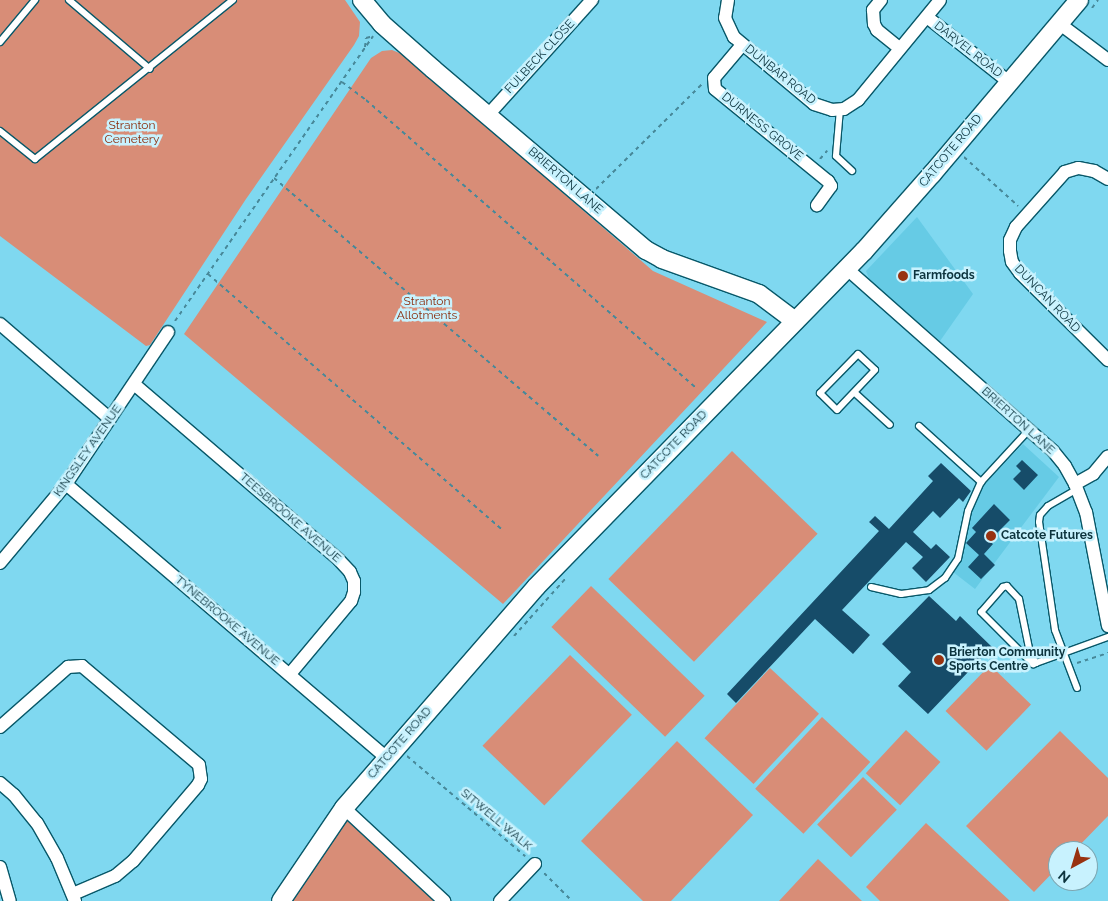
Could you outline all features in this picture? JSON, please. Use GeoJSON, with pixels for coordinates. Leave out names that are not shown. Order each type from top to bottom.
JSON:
{"type":"FeatureCollection","features":[{"type":"Feature","properties":{"kind":"street","name":"BRIERTON LANE"},"geometry":{"type":"LineString","coordinates":[[362,0],[378,30],[488,114],[636,242],[662,259],[759,294],[795,321]]}},
{"type":"Feature","properties":{"kind":"street","name":"FULBECK CLOSE"},"geometry":{"type":"LineString","coordinates":[[488,114],[592,0]]}},
{"type":"Feature","properties":{"kind":"street","name":"DUNBAR ROAD"},"geometry":{"type":"LineString","coordinates":[[728,0],[725,18],[730,30],[742,45],[814,104],[823,109],[840,109]]}},
{"type":"Feature","properties":{"kind":"street"},"geometry":{"type":"LineString","coordinates":[[881,0],[874,10],[876,30],[899,48]]}},
{"type":"Feature","properties":{"kind":"street"},"geometry":{"type":"LineString","coordinates":[[840,109],[858,100],[940,0]]}},
{"type":"Feature","properties":{"kind":"street","name":"CATCOTE ROAD"},"geometry":{"type":"LineString","coordinates":[[281,901],[344,808],[536,587],[887,225],[1079,0]]}},
{"type":"Feature","properties":{"kind":"street","name":"DARVEL ROAD"},"geometry":{"type":"LineString","coordinates":[[927,17],[1009,82]]}},
{"type":"Feature","properties":{"kind":"street"},"geometry":{"type":"LineString","coordinates":[[1060,24],[1108,60]]}},
{"type":"Feature","properties":{"kind":"street","name":"DURNESS GROVE"},"geometry":{"type":"LineString","coordinates":[[742,45],[714,78],[715,89],[828,181],[830,186],[817,205]]}},
{"type":"Feature","properties":{"kind":"street","name":"DUNCAN ROAD"},"geometry":{"type":"LineString","coordinates":[[1108,179],[1094,172],[1078,168],[1066,172],[1016,226],[1010,240],[1012,262],[1048,303],[1108,360]]}},
{"type":"Feature","properties":{"kind":"street","name":"BRIERTON LANE"},"geometry":{"type":"LineString","coordinates":[[846,268],[1053,451],[1076,486],[1086,512],[1108,626]]}},
{"type":"Feature","properties":{"kind":"street"},"geometry":{"type":"LineString","coordinates":[[0,324],[110,420]]}},
{"type":"Feature","properties":{"kind":"street","name":"KINGSLEY AVENUE"},"geometry":{"type":"LineString","coordinates":[[0,563],[66,484],[134,384],[154,346],[169,329]]}},
{"type":"Feature","properties":{"kind":"street","name":"TEESBROOKE AVENUE"},"geometry":{"type":"LineString","coordinates":[[134,384],[339,560],[350,572],[354,581],[354,592],[351,601],[290,674]]}},
{"type":"Feature","properties":{"kind":"street"},"geometry":{"type":"LineString","coordinates":[[1076,486],[1093,474],[1108,456]]}},
{"type":"Feature","properties":{"kind":"street","name":"TYNEBROOKE AVENUE"},"geometry":{"type":"LineString","coordinates":[[66,484],[387,758]]}},
{"type":"Feature","properties":{"kind":"street"},"geometry":{"type":"LineString","coordinates":[[0,728],[68,667],[82,666],[199,765],[201,779],[198,785],[133,861],[115,876],[74,897],[57,858],[37,823],[14,795],[0,783]]}},
{"type":"Feature","properties":{"kind":"street"},"geometry":{"type":"LineString","coordinates":[[344,808],[444,901]]}},
{"type":"Feature","properties":{"kind":"street"},"geometry":{"type":"LineString","coordinates":[[500,901],[535,864]]}},
{"type":"Feature","properties":{"kind":"street"},"geometry":{"type":"LineString","coordinates":[[0,867],[10,901]]}},
{"type":"Feature","properties":{"kind":"lane"},"geometry":{"type":"LineString","coordinates":[[0,42],[35,0]]}},
{"type":"Feature","properties":{"kind":"lane"},"geometry":{"type":"LineString","coordinates":[[69,0],[150,69]]}},
{"type":"Feature","properties":{"kind":"lane"},"geometry":{"type":"LineString","coordinates":[[0,131],[35,159],[150,69],[233,0]]}},
{"type":"Feature","properties":{"kind":"lane"},"geometry":{"type":"LineString","coordinates":[[840,109],[836,156],[852,170]]}},
{"type":"Feature","properties":{"kind":"lane"},"geometry":{"type":"LineString","coordinates":[[858,354],[875,370],[855,392],[837,410],[820,393],[858,354]]}},
{"type":"Feature","properties":{"kind":"lane"},"geometry":{"type":"LineString","coordinates":[[855,392],[890,425]]}},
{"type":"Feature","properties":{"kind":"lane"},"geometry":{"type":"LineString","coordinates":[[919,426],[981,482]]}},
{"type":"Feature","properties":{"kind":"lane"},"geometry":{"type":"LineString","coordinates":[[871,588],[901,594],[929,590],[945,578],[958,559],[968,511],[981,482],[1029,430]]}},
{"type":"Feature","properties":{"kind":"lane"},"geometry":{"type":"LineString","coordinates":[[1076,486],[1048,506],[1040,515],[1039,522],[1055,630],[1077,688]]}},
{"type":"Feature","properties":{"kind":"lane"},"geometry":{"type":"LineString","coordinates":[[1036,663],[1030,653],[1020,599],[1007,586],[981,612],[1032,664],[1036,663],[1065,653],[1108,637]]}},
{"type":"Feature","properties":{"kind":"path"},"geometry":{"type":"LineString","coordinates":[[365,48],[366,38],[378,30]]}},
{"type":"Feature","properties":{"kind":"path"},"geometry":{"type":"LineString","coordinates":[[169,329],[378,30]]}},
{"type":"Feature","properties":{"kind":"path"},"geometry":{"type":"LineString","coordinates":[[586,199],[702,84],[714,78]]}},
{"type":"Feature","properties":{"kind":"path"},"geometry":{"type":"LineString","coordinates":[[342,82],[366,100],[695,387]]}},
{"type":"Feature","properties":{"kind":"path"},"geometry":{"type":"LineString","coordinates":[[812,168],[837,139]]}},
{"type":"Feature","properties":{"kind":"path"},"geometry":{"type":"LineString","coordinates":[[954,148],[1027,214]]}},
{"type":"Feature","properties":{"kind":"path"},"geometry":{"type":"LineString","coordinates":[[274,178],[598,456]]}},
{"type":"Feature","properties":{"kind":"path"},"geometry":{"type":"LineString","coordinates":[[208,274],[503,530]]}},
{"type":"Feature","properties":{"kind":"path"},"geometry":{"type":"LineString","coordinates":[[1069,665],[1108,653]]}},
{"type":"Feature","properties":{"kind":"path","name":"SITWELL WALK"},"geometry":{"type":"LineString","coordinates":[[406,756],[535,864],[572,901]]}},
{"type":"Feature","properties":{"kind":"shaded area"},"geometry":{"type":"Polygon","coordinates":[[[917,217],[973,294],[940,341],[870,281],[866,271],[917,217]]]}},
{"type":"Feature","properties":{"kind":"shaded area","name":"Catcote Futures"},"geometry":{"type":"Polygon","coordinates":[[[1023,444],[1059,477],[975,589],[953,572],[962,557],[971,514],[985,484],[1023,444]]]}},
{"type":"Feature","properties":{"kind":"green space","name":"Stranton Cemetery"},"geometry":{"type":"Polygon","coordinates":[[[0,0],[345,0],[360,22],[359,36],[354,45],[246,199],[150,345],[146,346],[0,236],[0,0]]]}},
{"type":"Feature","properties":{"kind":"green space","name":"Stranton Allotments"},"geometry":{"type":"Polygon","coordinates":[[[392,50],[404,55],[653,271],[767,322],[503,604],[184,334],[371,58],[382,51],[392,50]]]}},
{"type":"Feature","properties":{"kind":"green space"},"geometry":{"type":"Polygon","coordinates":[[[732,451],[818,534],[694,662],[608,579],[732,451]]]}},
{"type":"Feature","properties":{"kind":"green space"},"geometry":{"type":"Polygon","coordinates":[[[591,586],[705,696],[665,737],[551,627],[591,586]]]}},
{"type":"Feature","properties":{"kind":"green space"},"geometry":{"type":"Polygon","coordinates":[[[570,655],[632,715],[544,805],[482,746],[570,655]]]}},
{"type":"Feature","properties":{"kind":"green space"},"geometry":{"type":"Polygon","coordinates":[[[990,665],[1031,705],[987,751],[946,711],[990,665]]]}},
{"type":"Feature","properties":{"kind":"green space"},"geometry":{"type":"Polygon","coordinates":[[[770,668],[819,714],[754,784],[705,738],[770,668]]]}},
{"type":"Feature","properties":{"kind":"green space"},"geometry":{"type":"Polygon","coordinates":[[[822,717],[870,762],[803,834],[755,789],[822,717]]]}},
{"type":"Feature","properties":{"kind":"green space"},"geometry":{"type":"Polygon","coordinates":[[[906,730],[940,762],[900,805],[866,773],[906,730]]]}},
{"type":"Feature","properties":{"kind":"green space"},"geometry":{"type":"Polygon","coordinates":[[[1060,731],[1108,778],[1108,816],[1084,841],[1048,841],[1048,877],[1034,892],[966,826],[1060,731]]]}},
{"type":"Feature","properties":{"kind":"green space"},"geometry":{"type":"Polygon","coordinates":[[[677,741],[753,815],[671,901],[643,901],[581,841],[677,741]]]}},
{"type":"Feature","properties":{"kind":"green space"},"geometry":{"type":"Polygon","coordinates":[[[863,777],[897,810],[851,857],[817,824],[863,777]]]}},
{"type":"Feature","properties":{"kind":"green space"},"geometry":{"type":"Polygon","coordinates":[[[344,808],[444,901],[281,901],[344,808]]]}},
{"type":"Feature","properties":{"kind":"green space"},"geometry":{"type":"Polygon","coordinates":[[[926,823],[1010,901],[880,901],[866,887],[926,823]]]}},
{"type":"Feature","properties":{"kind":"green space"},"geometry":{"type":"Polygon","coordinates":[[[818,859],[862,901],[779,901],[818,859]]]}},
{"type":"Feature","properties":{"kind":"building"},"geometry":{"type":"Polygon","coordinates":[[[1022,460],[1038,475],[1024,490],[1013,479],[1021,471],[1016,466],[1022,460]]]}},
{"type":"Feature","properties":{"kind":"building"},"geometry":{"type":"Polygon","coordinates":[[[941,463],[971,491],[963,502],[959,498],[940,518],[933,511],[913,532],[931,549],[936,544],[950,557],[926,582],[912,568],[923,557],[906,542],[842,610],[870,635],[853,654],[815,619],[736,703],[727,694],[879,531],[869,522],[875,516],[889,529],[933,481],[928,476],[941,463]]]}},
{"type":"Feature","properties":{"kind":"building"},"geometry":{"type":"Polygon","coordinates":[[[994,504],[1010,520],[989,541],[993,544],[984,554],[995,565],[981,579],[968,567],[979,555],[966,543],[976,532],[972,528],[994,504]]]}},
{"type":"Feature","properties":{"kind":"building","name":"Brierton Community Sports Centre"},"geometry":{"type":"Polygon","coordinates":[[[929,596],[956,621],[960,616],[992,647],[928,714],[898,686],[911,672],[882,644],[929,596]]]}},
{"type":"Feature","properties":{"kind":"place","name":"Farmfoods"},"geometry":{"type":"Point","coordinates":[903,276]}},
{"type":"Feature","properties":{"kind":"place","name":"Catcote Futures"},"geometry":{"type":"Point","coordinates":[991,536]}},
{"type":"Feature","properties":{"kind":"place","name":"Brierton Community Sports Centre"},"geometry":{"type":"Point","coordinates":[939,660]}}]}
